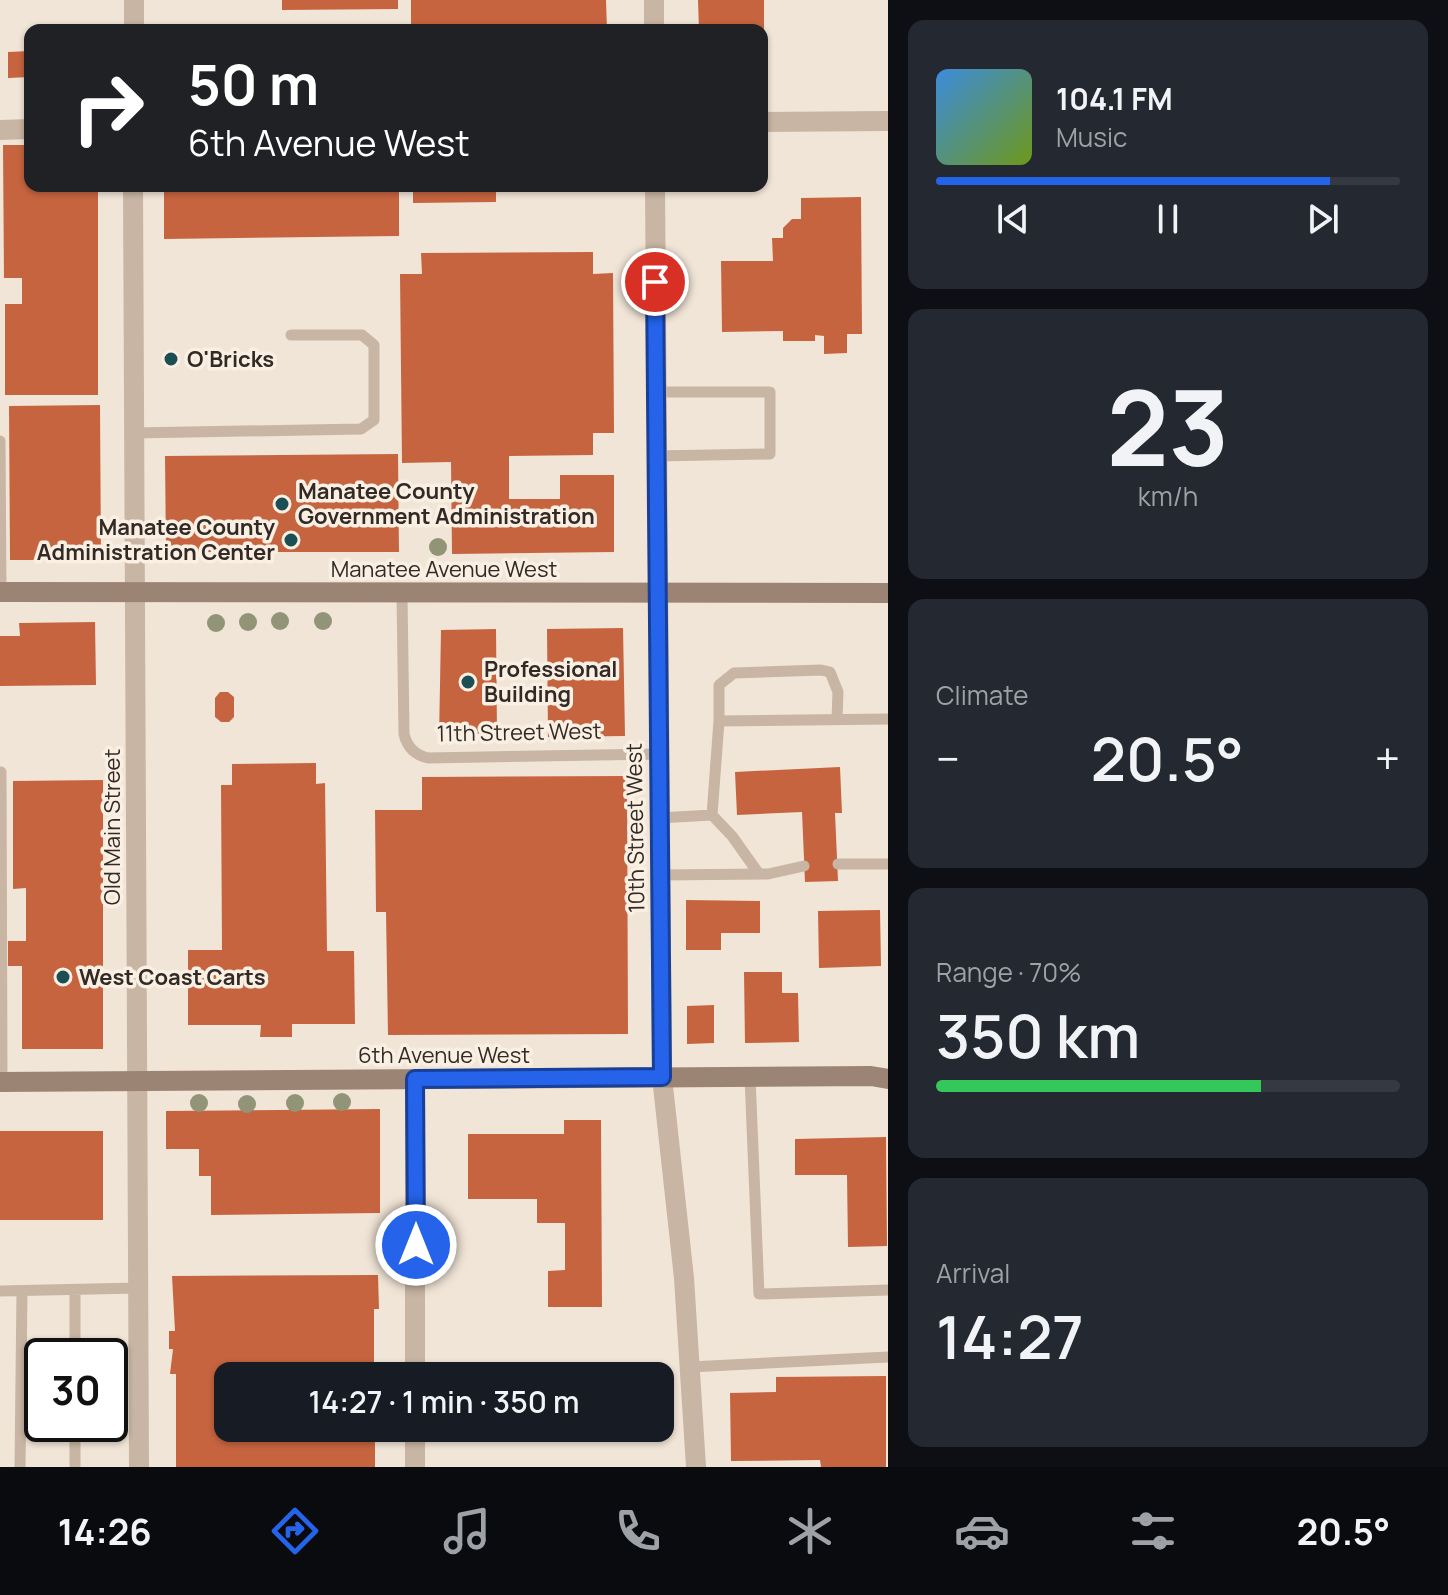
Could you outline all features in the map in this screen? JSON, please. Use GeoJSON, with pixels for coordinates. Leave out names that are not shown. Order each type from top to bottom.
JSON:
{"type":"FeatureCollection","features":[{"type":"Feature","properties":{"kind":"main road","name":"Manatee Avenue West"},"geometry":{"type":"LineString","coordinates":[[0,592],[888,593]]}},
{"type":"Feature","properties":{"kind":"main road","name":"6th Avenue West"},"geometry":{"type":"LineString","coordinates":[[1,1082],[662,1077],[888,1079]]}},
{"type":"Feature","properties":{"kind":"street"},"geometry":{"type":"LineString","coordinates":[[134,0],[134,24]]}},
{"type":"Feature","properties":{"kind":"street"},"geometry":{"type":"LineString","coordinates":[[654,0],[654,24]]}},
{"type":"Feature","properties":{"kind":"street"},"geometry":{"type":"LineString","coordinates":[[768,122],[888,121]]}},
{"type":"Feature","properties":{"kind":"street"},"geometry":{"type":"LineString","coordinates":[[0,130],[24,129]]}},
{"type":"Feature","properties":{"kind":"street","name":"Old Main Street"},"geometry":{"type":"LineString","coordinates":[[133,192],[139,1467]]}},
{"type":"Feature","properties":{"kind":"street","name":"10th Street West"},"geometry":{"type":"LineString","coordinates":[[655,192],[662,1077],[690,1367],[696,1467]]}},
{"type":"Feature","properties":{"kind":"street"},"geometry":{"type":"LineString","coordinates":[[415,1079],[415,1362]]}},
{"type":"Feature","properties":{"kind":"street"},"geometry":{"type":"LineString","coordinates":[[415,1442],[415,1467]]}},
{"type":"Feature","properties":{"kind":"lane"},"geometry":{"type":"LineString","coordinates":[[134,433],[361,429],[374,420],[374,345],[362,335],[291,335]]}},
{"type":"Feature","properties":{"kind":"lane"},"geometry":{"type":"LineString","coordinates":[[655,392],[770,392],[770,454],[655,456]]}},
{"type":"Feature","properties":{"kind":"lane"},"geometry":{"type":"LineString","coordinates":[[0,441],[0,592]]}},
{"type":"Feature","properties":{"kind":"lane","name":"11th Street West"},"geometry":{"type":"LineString","coordinates":[[402,594],[403,724],[409,747],[428,758],[658,754]]}},
{"type":"Feature","properties":{"kind":"lane"},"geometry":{"type":"LineString","coordinates":[[759,874],[732,836],[712,815],[719,685],[734,673],[830,672],[836,682],[837,720]]}},
{"type":"Feature","properties":{"kind":"lane"},"geometry":{"type":"LineString","coordinates":[[719,721],[888,719]]}},
{"type":"Feature","properties":{"kind":"lane"},"geometry":{"type":"LineString","coordinates":[[1,772],[1,1082]]}},
{"type":"Feature","properties":{"kind":"lane"},"geometry":{"type":"LineString","coordinates":[[659,818],[712,815]]}},
{"type":"Feature","properties":{"kind":"lane"},"geometry":{"type":"LineString","coordinates":[[838,864],[888,864]]}},
{"type":"Feature","properties":{"kind":"lane"},"geometry":{"type":"LineString","coordinates":[[659,875],[759,874],[804,866]]}},
{"type":"Feature","properties":{"kind":"lane"},"geometry":{"type":"LineString","coordinates":[[750,1077],[759,1294],[888,1290]]}},
{"type":"Feature","properties":{"kind":"lane"},"geometry":{"type":"LineString","coordinates":[[0,1291],[138,1288]]}},
{"type":"Feature","properties":{"kind":"lane"},"geometry":{"type":"LineString","coordinates":[[75,1290],[75,1338]]}},
{"type":"Feature","properties":{"kind":"lane"},"geometry":{"type":"LineString","coordinates":[[20,1467],[22,1291]]}},
{"type":"Feature","properties":{"kind":"lane"},"geometry":{"type":"LineString","coordinates":[[690,1367],[888,1357]]}},
{"type":"Feature","properties":{"kind":"lane"},"geometry":{"type":"LineString","coordinates":[[75,1442],[75,1467]]}},
{"type":"Feature","properties":{"kind":"building"},"geometry":{"type":"Polygon","coordinates":[[[282,0],[398,0],[398,9],[282,10],[282,0]]]}},
{"type":"Feature","properties":{"kind":"building"},"geometry":{"type":"Polygon","coordinates":[[[411,0],[606,0],[607,24],[411,24],[411,0]]]}},
{"type":"Feature","properties":{"kind":"building"},"geometry":{"type":"Polygon","coordinates":[[[698,0],[764,0],[764,24],[699,24],[698,0]]]}},
{"type":"Feature","properties":{"kind":"building"},"geometry":{"type":"Polygon","coordinates":[[[24,51],[24,77],[8,78],[8,52],[24,51]]]}},
{"type":"Feature","properties":{"kind":"building"},"geometry":{"type":"Polygon","coordinates":[[[3,145],[24,145],[24,192],[98,192],[98,395],[5,395],[5,304],[22,304],[22,278],[4,278],[3,145]]]}},
{"type":"Feature","properties":{"kind":"building"},"geometry":{"type":"Polygon","coordinates":[[[164,192],[399,192],[399,236],[164,239],[164,192]]]}},
{"type":"Feature","properties":{"kind":"building"},"geometry":{"type":"Polygon","coordinates":[[[413,192],[496,192],[496,202],[413,203],[413,192]]]}},
{"type":"Feature","properties":{"kind":"building"},"geometry":{"type":"Polygon","coordinates":[[[861,197],[862,334],[847,334],[847,353],[824,354],[824,336],[815,335],[815,341],[783,341],[783,331],[722,332],[721,261],[773,261],[772,238],[783,238],[783,228],[792,219],[801,219],[801,198],[861,197]]]}},
{"type":"Feature","properties":{"kind":"building"},"geometry":{"type":"Polygon","coordinates":[[[593,252],[593,274],[613,273],[614,433],[593,433],[593,455],[509,456],[509,499],[560,499],[560,475],[614,475],[614,552],[452,554],[451,462],[402,463],[400,274],[422,274],[421,253],[593,252]]]}},
{"type":"Feature","properties":{"kind":"building"},"geometry":{"type":"Polygon","coordinates":[[[100,405],[101,560],[10,560],[9,406],[100,405]]]}},
{"type":"Feature","properties":{"kind":"building","name":"Manatee County Government Administration"},"geometry":{"type":"Polygon","coordinates":[[[398,454],[399,552],[166,552],[165,456],[398,454]]]}},
{"type":"Feature","properties":{"kind":"building"},"geometry":{"type":"Polygon","coordinates":[[[95,622],[96,685],[0,686],[0,636],[20,636],[19,623],[95,622]]]}},
{"type":"Feature","properties":{"kind":"building"},"geometry":{"type":"Polygon","coordinates":[[[623,628],[625,736],[548,737],[547,629],[623,628]]]}},
{"type":"Feature","properties":{"kind":"building","name":"Professional Building"},"geometry":{"type":"Polygon","coordinates":[[[496,629],[497,735],[439,739],[441,630],[496,629]]]}},
{"type":"Feature","properties":{"kind":"building"},"geometry":{"type":"Polygon","coordinates":[[[220,692],[228,692],[234,697],[234,717],[229,722],[221,722],[215,717],[215,698],[220,692]]]}},
{"type":"Feature","properties":{"kind":"building"},"geometry":{"type":"Polygon","coordinates":[[[316,763],[316,784],[325,783],[327,951],[354,951],[355,1024],[292,1024],[292,1037],[260,1037],[261,1025],[188,1025],[188,950],[222,950],[221,785],[232,785],[232,764],[316,763]]]}},
{"type":"Feature","properties":{"kind":"building"},"geometry":{"type":"Polygon","coordinates":[[[840,767],[842,813],[835,813],[838,881],[805,882],[802,812],[737,815],[735,772],[840,767]]]}},
{"type":"Feature","properties":{"kind":"building"},"geometry":{"type":"Polygon","coordinates":[[[627,776],[628,1034],[388,1035],[386,912],[376,912],[375,810],[422,810],[422,777],[627,776]]]}},
{"type":"Feature","properties":{"kind":"building"},"geometry":{"type":"Polygon","coordinates":[[[103,780],[103,1049],[22,1049],[22,966],[8,966],[8,941],[26,941],[26,888],[13,889],[13,781],[103,780]]]}},
{"type":"Feature","properties":{"kind":"building"},"geometry":{"type":"Polygon","coordinates":[[[686,900],[760,901],[760,933],[721,933],[721,950],[686,950],[686,900]]]}},
{"type":"Feature","properties":{"kind":"building"},"geometry":{"type":"Polygon","coordinates":[[[880,910],[881,966],[819,968],[818,911],[880,910]]]}},
{"type":"Feature","properties":{"kind":"building"},"geometry":{"type":"Polygon","coordinates":[[[744,972],[782,972],[782,993],[798,993],[799,1042],[745,1043],[744,972]]]}},
{"type":"Feature","properties":{"kind":"building"},"geometry":{"type":"Polygon","coordinates":[[[714,1005],[714,1043],[687,1044],[687,1006],[714,1005]]]}},
{"type":"Feature","properties":{"kind":"building"},"geometry":{"type":"Polygon","coordinates":[[[380,1109],[380,1213],[211,1215],[211,1176],[199,1176],[199,1149],[166,1149],[166,1111],[380,1109]]]}},
{"type":"Feature","properties":{"kind":"building"},"geometry":{"type":"Polygon","coordinates":[[[564,1120],[601,1120],[602,1307],[548,1307],[548,1271],[565,1270],[565,1223],[537,1223],[537,1199],[468,1199],[468,1134],[564,1134],[564,1120]]]}},
{"type":"Feature","properties":{"kind":"building"},"geometry":{"type":"Polygon","coordinates":[[[0,1131],[103,1131],[103,1220],[0,1220],[0,1131]]]}},
{"type":"Feature","properties":{"kind":"building"},"geometry":{"type":"Polygon","coordinates":[[[886,1137],[887,1246],[848,1247],[847,1175],[795,1175],[795,1139],[886,1137]]]}},
{"type":"Feature","properties":{"kind":"building"},"geometry":{"type":"Polygon","coordinates":[[[378,1275],[379,1309],[374,1309],[374,1362],[214,1362],[214,1442],[375,1442],[375,1467],[176,1467],[176,1374],[170,1374],[173,1349],[169,1349],[169,1331],[175,1331],[172,1276],[378,1275]]]}},
{"type":"Feature","properties":{"kind":"building"},"geometry":{"type":"Polygon","coordinates":[[[886,1376],[886,1467],[821,1467],[820,1460],[731,1461],[730,1393],[776,1392],[776,1377],[886,1376]]]}},
{"type":"Feature","properties":{"kind":"place","name":"O'Bricks"},"geometry":{"type":"Point","coordinates":[171,359]}},
{"type":"Feature","properties":{"kind":"place","name":"Manatee County Government Administration"},"geometry":{"type":"Point","coordinates":[282,504]}},
{"type":"Feature","properties":{"kind":"place","name":"Manatee County Administration Center"},"geometry":{"type":"Point","coordinates":[291,540]}},
{"type":"Feature","properties":{"kind":"place","name":"Professional Building"},"geometry":{"type":"Point","coordinates":[468,682]}},
{"type":"Feature","properties":{"kind":"place","name":"West Coast Carts"},"geometry":{"type":"Point","coordinates":[63,977]}},
{"type":"Feature","properties":{"kind":"route"},"geometry":{"type":"LineString","coordinates":[[416,1245],[415,1079],[662,1077],[655,282]]}}]}
